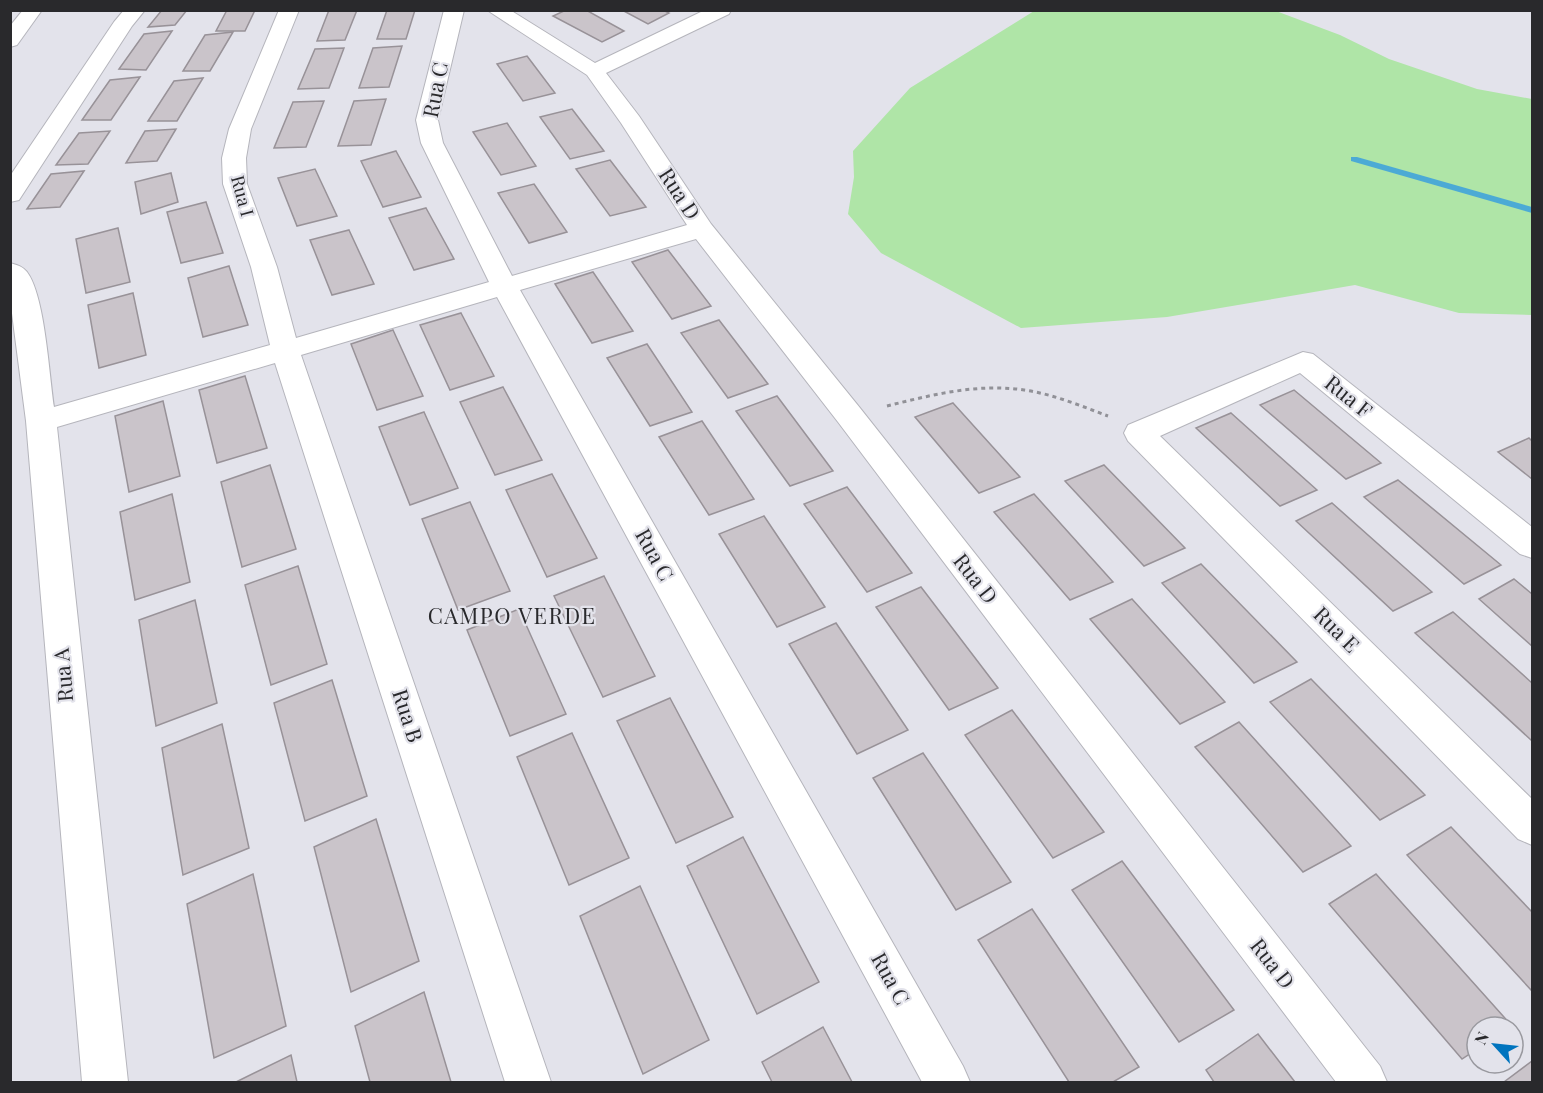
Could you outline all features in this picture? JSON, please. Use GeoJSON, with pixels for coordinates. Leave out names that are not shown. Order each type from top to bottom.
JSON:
{"type":"FeatureCollection","features":[{"type":"Feature","properties":{"kind":"street"},"geometry":{"type":"LineString","coordinates":[[10,41],[33,10]]}},
{"type":"Feature","properties":{"kind":"street"},"geometry":{"type":"LineString","coordinates":[[10,195],[124,22],[136,10]]}},
{"type":"Feature","properties":{"kind":"street","name":"Rua I"},"geometry":{"type":"LineString","coordinates":[[285,350],[264,267],[235,184],[234,158],[240,129],[289,10]]}},
{"type":"Feature","properties":{"kind":"street","name":"Rua C"},"geometry":{"type":"LineString","coordinates":[[454,10],[427,120],[432,143],[505,287],[947,1083]]}},
{"type":"Feature","properties":{"kind":"street"},"geometry":{"type":"LineString","coordinates":[[496,10],[594,71],[716,11]]}},
{"type":"Feature","properties":{"kind":"street","name":"Rua D"},"geometry":{"type":"LineString","coordinates":[[594,71],[631,121],[702,229],[849,415],[1364,1083]]}},
{"type":"Feature","properties":{"kind":"street"},"geometry":{"type":"LineString","coordinates":[[40,421],[702,229]]}},
{"type":"Feature","properties":{"kind":"street","name":"Rua A"},"geometry":{"type":"LineString","coordinates":[[10,271],[16,276],[26,304],[40,421],[105,1083]]}},
{"type":"Feature","properties":{"kind":"street","name":"Rua B"},"geometry":{"type":"LineString","coordinates":[[285,350],[528,1083]]}},
{"type":"Feature","properties":{"kind":"street","name":"Rua F"},"geometry":{"type":"LineString","coordinates":[[1139,433],[1304,361],[1533,545]]}},
{"type":"Feature","properties":{"kind":"street","name":"Rua E"},"geometry":{"type":"LineString","coordinates":[[1139,433],[1533,826]]}},
{"type":"Feature","properties":{"kind":"path"},"geometry":{"type":"LineString","coordinates":[[849,415],[922,397],[979,388],[1025,390],[1118,419],[1139,433]]}},
{"type":"Feature","properties":{"kind":"green space"},"geometry":{"type":"Polygon","coordinates":[[[1034,11],[1276,11],[1340,35],[1389,59],[1477,89],[1532,99],[1532,315],[1459,313],[1355,285],[1167,317],[1021,328],[881,253],[848,214],[854,177],[853,151],[910,88],[1034,11]]]}},
{"type":"Feature","properties":{"kind":"building"},"geometry":{"type":"Polygon","coordinates":[[[162,10],[187,10],[175,25],[148,27],[162,10]]]}},
{"type":"Feature","properties":{"kind":"building"},"geometry":{"type":"Polygon","coordinates":[[[227,10],[255,10],[245,31],[216,31],[227,10]]]}},
{"type":"Feature","properties":{"kind":"building"},"geometry":{"type":"Polygon","coordinates":[[[329,10],[357,10],[345,40],[317,41],[329,10]]]}},
{"type":"Feature","properties":{"kind":"building"},"geometry":{"type":"Polygon","coordinates":[[[387,10],[415,10],[406,39],[377,39],[387,10]]]}},
{"type":"Feature","properties":{"kind":"building"},"geometry":{"type":"Polygon","coordinates":[[[566,10],[586,10],[624,31],[602,42],[553,16],[566,10]]]}},
{"type":"Feature","properties":{"kind":"building"},"geometry":{"type":"Polygon","coordinates":[[[622,10],[663,10],[669,13],[648,24],[622,10]]]}},
{"type":"Feature","properties":{"kind":"building"},"geometry":{"type":"Polygon","coordinates":[[[172,31],[146,70],[119,69],[144,34],[172,31]]]}},
{"type":"Feature","properties":{"kind":"building"},"geometry":{"type":"Polygon","coordinates":[[[233,32],[210,71],[183,71],[205,35],[233,32]]]}},
{"type":"Feature","properties":{"kind":"building"},"geometry":{"type":"Polygon","coordinates":[[[402,46],[389,87],[359,88],[373,48],[402,46]]]}},
{"type":"Feature","properties":{"kind":"building"},"geometry":{"type":"Polygon","coordinates":[[[344,48],[329,88],[298,89],[315,49],[344,48]]]}},
{"type":"Feature","properties":{"kind":"building"},"geometry":{"type":"Polygon","coordinates":[[[527,56],[555,93],[523,101],[497,64],[527,56]]]}},
{"type":"Feature","properties":{"kind":"building"},"geometry":{"type":"Polygon","coordinates":[[[140,77],[111,120],[82,120],[110,80],[140,77]]]}},
{"type":"Feature","properties":{"kind":"building"},"geometry":{"type":"Polygon","coordinates":[[[203,78],[177,121],[148,121],[174,81],[203,78]]]}},
{"type":"Feature","properties":{"kind":"building"},"geometry":{"type":"Polygon","coordinates":[[[386,99],[371,145],[338,146],[354,101],[386,99]]]}},
{"type":"Feature","properties":{"kind":"building"},"geometry":{"type":"Polygon","coordinates":[[[324,101],[306,147],[274,148],[293,102],[324,101]]]}},
{"type":"Feature","properties":{"kind":"building"},"geometry":{"type":"Polygon","coordinates":[[[572,109],[604,151],[570,159],[540,117],[572,109]]]}},
{"type":"Feature","properties":{"kind":"building"},"geometry":{"type":"Polygon","coordinates":[[[507,123],[536,166],[501,175],[473,132],[507,123]]]}},
{"type":"Feature","properties":{"kind":"building"},"geometry":{"type":"Polygon","coordinates":[[[176,129],[157,161],[126,163],[145,131],[176,129]]]}},
{"type":"Feature","properties":{"kind":"building"},"geometry":{"type":"Polygon","coordinates":[[[110,131],[88,164],[56,165],[79,133],[110,131]]]}},
{"type":"Feature","properties":{"kind":"building"},"geometry":{"type":"Polygon","coordinates":[[[396,151],[421,197],[383,207],[361,161],[396,151]]]}},
{"type":"Feature","properties":{"kind":"building"},"geometry":{"type":"Polygon","coordinates":[[[610,160],[646,207],[610,216],[576,169],[610,160]]]}},
{"type":"Feature","properties":{"kind":"building"},"geometry":{"type":"Polygon","coordinates":[[[315,169],[337,216],[297,226],[278,178],[315,169]]]}},
{"type":"Feature","properties":{"kind":"building"},"geometry":{"type":"Polygon","coordinates":[[[84,171],[60,207],[27,209],[51,174],[84,171]]]}},
{"type":"Feature","properties":{"kind":"building"},"geometry":{"type":"Polygon","coordinates":[[[171,173],[178,202],[141,214],[135,182],[171,173]]]}},
{"type":"Feature","properties":{"kind":"building"},"geometry":{"type":"Polygon","coordinates":[[[534,184],[567,232],[529,243],[498,193],[534,184]]]}},
{"type":"Feature","properties":{"kind":"building"},"geometry":{"type":"Polygon","coordinates":[[[206,202],[223,253],[181,263],[167,212],[206,202]]]}},
{"type":"Feature","properties":{"kind":"building"},"geometry":{"type":"Polygon","coordinates":[[[426,208],[454,259],[414,270],[389,218],[426,208]]]}},
{"type":"Feature","properties":{"kind":"building"},"geometry":{"type":"Polygon","coordinates":[[[118,228],[130,282],[86,293],[76,239],[118,228]]]}},
{"type":"Feature","properties":{"kind":"building"},"geometry":{"type":"Polygon","coordinates":[[[349,230],[374,284],[332,295],[310,240],[349,230]]]}},
{"type":"Feature","properties":{"kind":"building"},"geometry":{"type":"Polygon","coordinates":[[[668,250],[711,306],[672,319],[632,262],[668,250]]]}},
{"type":"Feature","properties":{"kind":"building"},"geometry":{"type":"Polygon","coordinates":[[[229,266],[248,325],[203,337],[188,278],[229,266]]]}},
{"type":"Feature","properties":{"kind":"building"},"geometry":{"type":"Polygon","coordinates":[[[593,272],[633,331],[592,343],[555,284],[593,272]]]}},
{"type":"Feature","properties":{"kind":"building"},"geometry":{"type":"Polygon","coordinates":[[[133,293],[146,355],[99,368],[88,305],[133,293]]]}},
{"type":"Feature","properties":{"kind":"building"},"geometry":{"type":"Polygon","coordinates":[[[461,313],[494,376],[450,390],[420,325],[461,313]]]}},
{"type":"Feature","properties":{"kind":"building"},"geometry":{"type":"Polygon","coordinates":[[[719,320],[768,384],[728,398],[681,333],[719,320]]]}},
{"type":"Feature","properties":{"kind":"building"},"geometry":{"type":"Polygon","coordinates":[[[393,330],[423,396],[377,410],[351,344],[393,330]]]}},
{"type":"Feature","properties":{"kind":"building"},"geometry":{"type":"Polygon","coordinates":[[[647,344],[692,412],[650,426],[607,358],[647,344]]]}},
{"type":"Feature","properties":{"kind":"building"},"geometry":{"type":"Polygon","coordinates":[[[245,376],[267,448],[217,463],[199,390],[245,376]]]}},
{"type":"Feature","properties":{"kind":"building"},"geometry":{"type":"Polygon","coordinates":[[[503,387],[542,460],[495,475],[460,402],[503,387]]]}},
{"type":"Feature","properties":{"kind":"building"},"geometry":{"type":"Polygon","coordinates":[[[1294,390],[1381,463],[1346,479],[1260,405],[1294,390]]]}},
{"type":"Feature","properties":{"kind":"building"},"geometry":{"type":"Polygon","coordinates":[[[777,396],[833,471],[790,486],[736,411],[777,396]]]}},
{"type":"Feature","properties":{"kind":"building"},"geometry":{"type":"Polygon","coordinates":[[[163,401],[180,476],[129,492],[115,416],[163,401]]]}},
{"type":"Feature","properties":{"kind":"building"},"geometry":{"type":"Polygon","coordinates":[[[953,403],[1020,477],[979,493],[915,417],[953,403]]]}},
{"type":"Feature","properties":{"kind":"building"},"geometry":{"type":"Polygon","coordinates":[[[424,412],[458,488],[410,505],[379,427],[424,412]]]}},
{"type":"Feature","properties":{"kind":"building"},"geometry":{"type":"Polygon","coordinates":[[[1231,413],[1317,490],[1280,506],[1196,428],[1231,413]]]}},
{"type":"Feature","properties":{"kind":"building"},"geometry":{"type":"Polygon","coordinates":[[[702,421],[754,499],[709,515],[659,437],[702,421]]]}},
{"type":"Feature","properties":{"kind":"building"},"geometry":{"type":"Polygon","coordinates":[[[1529,438],[1532,441],[1532,479],[1498,452],[1529,438]]]}},
{"type":"Feature","properties":{"kind":"building"},"geometry":{"type":"Polygon","coordinates":[[[270,465],[296,549],[242,567],[221,482],[270,465]]]}},
{"type":"Feature","properties":{"kind":"building"},"geometry":{"type":"Polygon","coordinates":[[[1104,465],[1185,548],[1144,566],[1065,481],[1104,465]]]}},
{"type":"Feature","properties":{"kind":"building"},"geometry":{"type":"Polygon","coordinates":[[[552,474],[597,558],[547,577],[506,490],[552,474]]]}},
{"type":"Feature","properties":{"kind":"building"},"geometry":{"type":"Polygon","coordinates":[[[1398,480],[1501,565],[1464,584],[1364,497],[1398,480]]]}},
{"type":"Feature","properties":{"kind":"building"},"geometry":{"type":"Polygon","coordinates":[[[847,487],[912,573],[867,592],[804,504],[847,487]]]}},
{"type":"Feature","properties":{"kind":"building"},"geometry":{"type":"Polygon","coordinates":[[[172,494],[190,582],[135,600],[120,512],[172,494]]]}},
{"type":"Feature","properties":{"kind":"building"},"geometry":{"type":"Polygon","coordinates":[[[1034,494],[1113,582],[1070,600],[994,512],[1034,494]]]}},
{"type":"Feature","properties":{"kind":"building"},"geometry":{"type":"Polygon","coordinates":[[[470,502],[510,591],[458,610],[422,519],[470,502]]]}},
{"type":"Feature","properties":{"kind":"building"},"geometry":{"type":"Polygon","coordinates":[[[1332,503],[1432,592],[1393,611],[1296,521],[1332,503]]]}},
{"type":"Feature","properties":{"kind":"building"},"geometry":{"type":"Polygon","coordinates":[[[764,516],[825,607],[777,627],[719,534],[764,516]]]}},
{"type":"Feature","properties":{"kind":"building"},"geometry":{"type":"Polygon","coordinates":[[[1201,564],[1297,662],[1254,683],[1162,583],[1201,564]]]}},
{"type":"Feature","properties":{"kind":"building"},"geometry":{"type":"Polygon","coordinates":[[[298,566],[327,664],[271,685],[245,585],[298,566]]]}},
{"type":"Feature","properties":{"kind":"building"},"geometry":{"type":"Polygon","coordinates":[[[604,576],[655,676],[603,697],[554,596],[604,576]]]}},
{"type":"Feature","properties":{"kind":"building"},"geometry":{"type":"Polygon","coordinates":[[[1514,579],[1532,594],[1532,646],[1479,599],[1514,579]]]}},
{"type":"Feature","properties":{"kind":"building"},"geometry":{"type":"Polygon","coordinates":[[[921,587],[998,688],[949,710],[876,607],[921,587]]]}},
{"type":"Feature","properties":{"kind":"building"},"geometry":{"type":"Polygon","coordinates":[[[1132,599],[1225,702],[1180,724],[1090,619],[1132,599]]]}},
{"type":"Feature","properties":{"kind":"building"},"geometry":{"type":"Polygon","coordinates":[[[195,600],[217,703],[156,726],[139,620],[195,600]]]}},
{"type":"Feature","properties":{"kind":"building"},"geometry":{"type":"Polygon","coordinates":[[[519,609],[566,714],[510,736],[467,630],[519,609]]]}},
{"type":"Feature","properties":{"kind":"building"},"geometry":{"type":"Polygon","coordinates":[[[1453,612],[1532,683],[1531,740],[1415,633],[1453,612]]]}},
{"type":"Feature","properties":{"kind":"building"},"geometry":{"type":"Polygon","coordinates":[[[836,623],[908,730],[857,754],[789,644],[836,623]]]}},
{"type":"Feature","properties":{"kind":"building"},"geometry":{"type":"Polygon","coordinates":[[[1311,679],[1425,795],[1380,820],[1270,702],[1311,679]]]}},
{"type":"Feature","properties":{"kind":"building"},"geometry":{"type":"Polygon","coordinates":[[[332,680],[367,796],[305,821],[274,703],[332,680]]]}},
{"type":"Feature","properties":{"kind":"building"},"geometry":{"type":"Polygon","coordinates":[[[670,698],[733,817],[676,843],[617,721],[670,698]]]}},
{"type":"Feature","properties":{"kind":"building"},"geometry":{"type":"Polygon","coordinates":[[[1012,710],[1104,832],[1053,858],[965,735],[1012,710]]]}},
{"type":"Feature","properties":{"kind":"building"},"geometry":{"type":"Polygon","coordinates":[[[1239,722],[1351,846],[1303,872],[1195,747],[1239,722]]]}},
{"type":"Feature","properties":{"kind":"building"},"geometry":{"type":"Polygon","coordinates":[[[222,724],[249,848],[183,875],[162,748],[222,724]]]}},
{"type":"Feature","properties":{"kind":"building"},"geometry":{"type":"Polygon","coordinates":[[[572,733],[629,858],[569,885],[517,757],[572,733]]]}},
{"type":"Feature","properties":{"kind":"building"},"geometry":{"type":"Polygon","coordinates":[[[923,753],[1011,882],[956,910],[873,778],[923,753]]]}},
{"type":"Feature","properties":{"kind":"building"},"geometry":{"type":"Polygon","coordinates":[[[376,819],[419,961],[351,992],[314,847],[376,819]]]}},
{"type":"Feature","properties":{"kind":"building"},"geometry":{"type":"Polygon","coordinates":[[[1451,827],[1532,912],[1532,991],[1407,855],[1451,827]]]}},
{"type":"Feature","properties":{"kind":"building"},"geometry":{"type":"Polygon","coordinates":[[[743,837],[819,982],[757,1014],[687,866],[743,837]]]}},
{"type":"Feature","properties":{"kind":"building"},"geometry":{"type":"Polygon","coordinates":[[[1122,861],[1234,1010],[1179,1042],[1072,890],[1122,861]]]}},
{"type":"Feature","properties":{"kind":"building"},"geometry":{"type":"Polygon","coordinates":[[[253,874],[286,1026],[214,1058],[187,904],[253,874]]]}},
{"type":"Feature","properties":{"kind":"building"},"geometry":{"type":"Polygon","coordinates":[[[1376,874],[1502,1015],[1465,1015],[1465,1057],[1462,1059],[1329,904],[1376,874]]]}},
{"type":"Feature","properties":{"kind":"building"},"geometry":{"type":"Polygon","coordinates":[[[640,886],[709,1040],[643,1074],[580,916],[640,886]]]}},
{"type":"Feature","properties":{"kind":"building"},"geometry":{"type":"Polygon","coordinates":[[[1032,909],[1139,1067],[1113,1082],[1069,1082],[978,940],[1032,909]]]}},
{"type":"Feature","properties":{"kind":"building"},"geometry":{"type":"Polygon","coordinates":[[[424,992],[451,1082],[370,1082],[355,1026],[424,992]]]}},
{"type":"Feature","properties":{"kind":"building"},"geometry":{"type":"Polygon","coordinates":[[[823,1027],[852,1082],[772,1082],[762,1062],[823,1027]]]}},
{"type":"Feature","properties":{"kind":"building"},"geometry":{"type":"Polygon","coordinates":[[[1258,1034],[1295,1082],[1214,1082],[1206,1070],[1258,1034]]]}},
{"type":"Feature","properties":{"kind":"building"},"geometry":{"type":"Polygon","coordinates":[[[291,1055],[297,1082],[236,1082],[291,1055]]]}},
{"type":"Feature","properties":{"kind":"building"},"geometry":{"type":"Polygon","coordinates":[[[1532,1061],[1532,1082],[1504,1082],[1513,1075],[1525,1075],[1525,1066],[1532,1061]]]}},
{"type":"Feature","properties":{"kind":"waterway"},"geometry":{"type":"LineString","coordinates":[[1354,159],[1532,210]]}},
{"type":"Feature","properties":{"kind":"district","name":"CAMPO VERDE"},"geometry":{"type":"Point","coordinates":[512,616]}}]}
